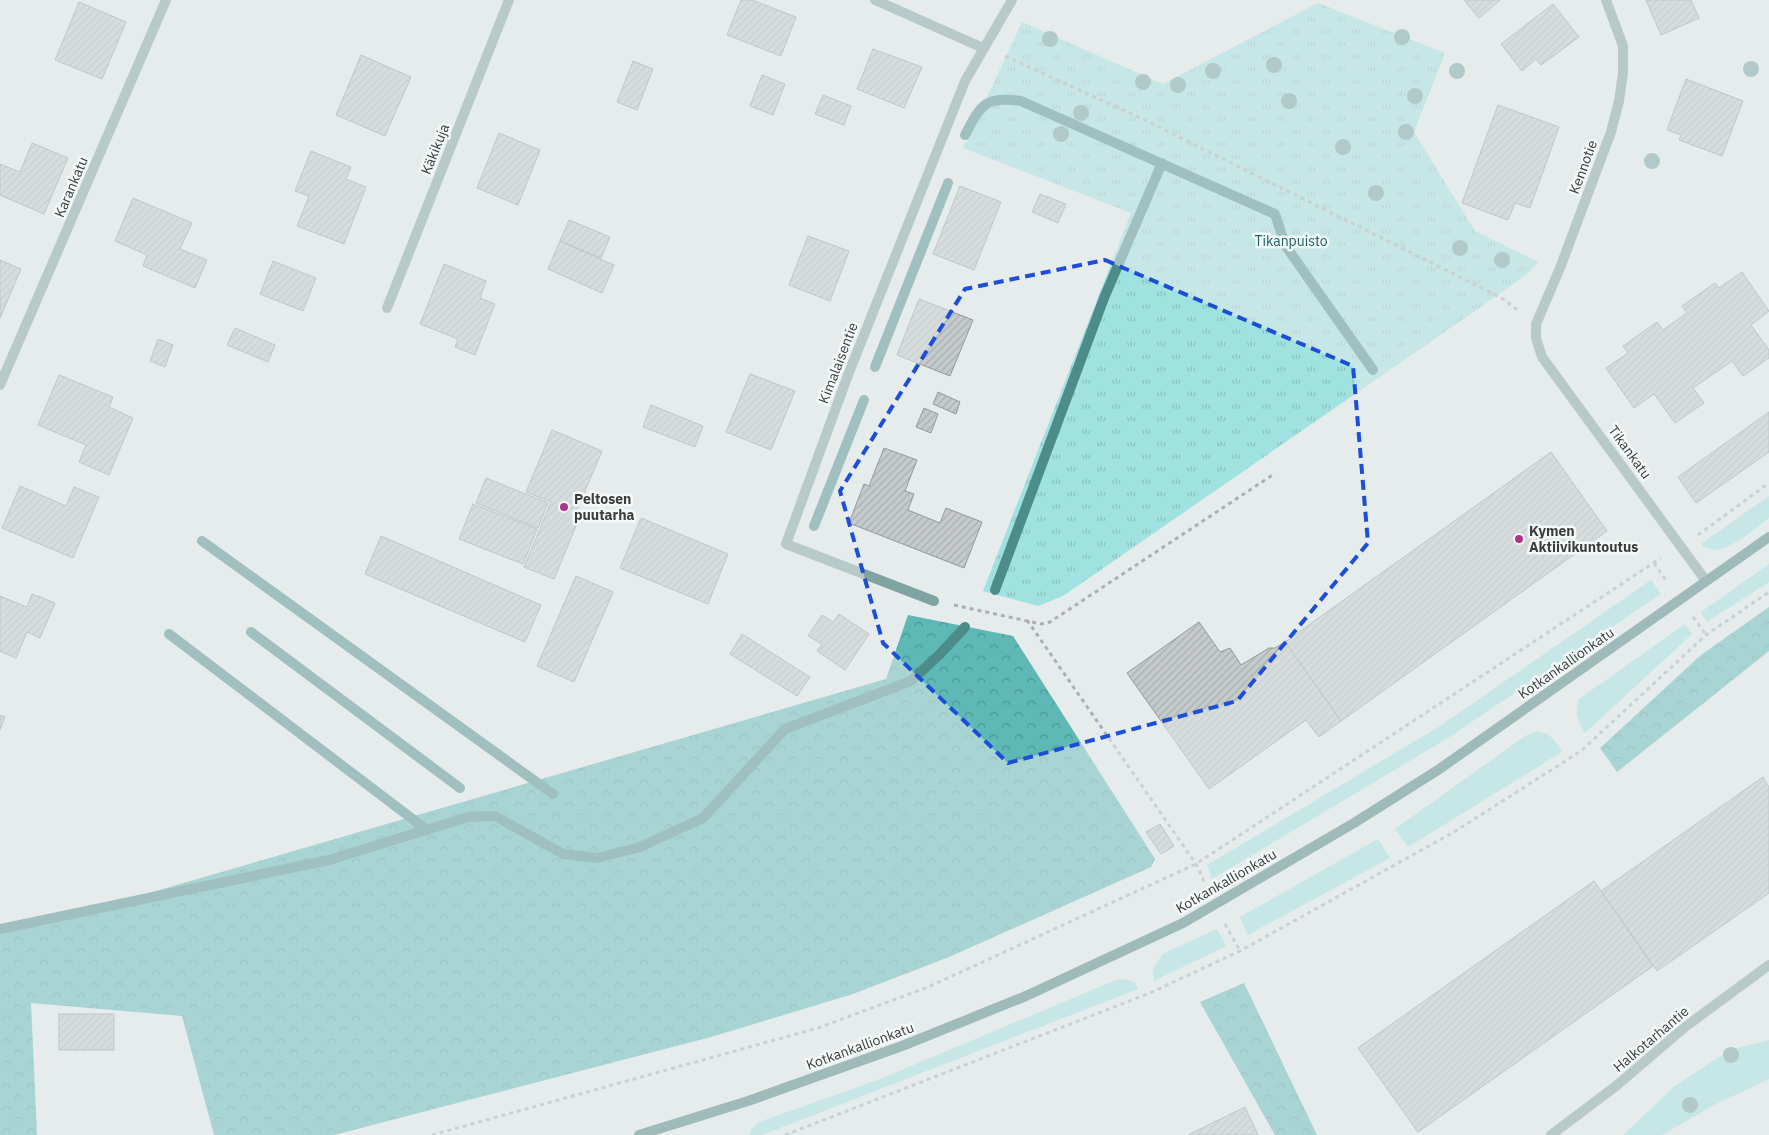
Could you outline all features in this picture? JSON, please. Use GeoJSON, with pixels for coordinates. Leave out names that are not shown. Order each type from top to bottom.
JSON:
{"type":"FeatureCollection","features":[{"type":"Feature","properties":{"kind":"street","name":"Karankatu"},"geometry":{"type":"LineString","coordinates":[[0,385],[166,0]]}},
{"type":"Feature","properties":{"kind":"street","name":"Käkikuja"},"geometry":{"type":"LineString","coordinates":[[387,308],[509,0]]}},
{"type":"Feature","properties":{"kind":"street"},"geometry":{"type":"LineString","coordinates":[[875,0],[983,48],[1012,0]]}},
{"type":"Feature","properties":{"kind":"street","name":"Kennotie"},"geometry":{"type":"LineString","coordinates":[[1536,338],[1536,324],[1560,268],[1611,132],[1619,101],[1623,73],[1623,46],[1606,0]]}},
{"type":"Feature","properties":{"kind":"street","name":"Kimalaisentie"},"geometry":{"type":"LineString","coordinates":[[934,601],[786,544],[848,375],[928,172],[965,81],[983,48]]}},
{"type":"Feature","properties":{"kind":"street","name":"Tikankatu"},"geometry":{"type":"LineString","coordinates":[[1536,338],[1542,357],[1706,581]]}},
{"type":"Feature","properties":{"kind":"street","name":"Kotkankallionkatu"},"geometry":{"type":"LineString","coordinates":[[639,1135],[748,1101],[911,1042],[1026,996],[1183,923],[1354,823],[1438,770],[1769,536]]}},
{"type":"Feature","properties":{"kind":"street","name":"Halkotarhantie"},"geometry":{"type":"LineString","coordinates":[[1551,1135],[1616,1086],[1686,1027],[1769,965]]}},
{"type":"Feature","properties":{"kind":"path"},"geometry":{"type":"LineString","coordinates":[[983,48],[1147,121],[1500,297]]}},
{"type":"Feature","properties":{"kind":"path"},"geometry":{"type":"LineString","coordinates":[[934,601],[1041,624],[1060,617],[1274,474]]}},
{"type":"Feature","properties":{"kind":"path"},"geometry":{"type":"LineString","coordinates":[[1700,534],[1769,483]]}},
{"type":"Feature","properties":{"kind":"path"},"geometry":{"type":"LineString","coordinates":[[432,1135],[818,1028],[928,987],[1196,864],[1664,556]]}},
{"type":"Feature","properties":{"kind":"path"},"geometry":{"type":"LineString","coordinates":[[1654,563],[1670,586]]}},
{"type":"Feature","properties":{"kind":"path"},"geometry":{"type":"LineString","coordinates":[[786,1135],[1150,993],[1240,951],[1454,832],[1581,751],[1706,635],[1769,592]]}},
{"type":"Feature","properties":{"kind":"path"},"geometry":{"type":"LineString","coordinates":[[1691,614],[1706,635]]}},
{"type":"Feature","properties":{"kind":"path"},"geometry":{"type":"LineString","coordinates":[[1027,620],[1196,864]]}},
{"type":"Feature","properties":{"kind":"highlighted area"},"geometry":{"type":"Polygon","coordinates":[[[1105,260],[1353,366],[1368,543],[1237,701],[1008,763],[883,643],[840,491],[965,289],[1105,260]]]}},
{"type":"Feature","properties":{"kind":"green space","name":"Tikanpuisto"},"geometry":{"type":"Polygon","coordinates":[[[1318,3],[1445,53],[1414,132],[1475,231],[1538,262],[1526,275],[1475,311],[1063,596],[1038,606],[983,591],[1131,213],[963,148],[1022,22],[1163,84],[1318,3]]]}},
{"type":"Feature","properties":{"kind":"green space"},"geometry":{"type":"Polygon","coordinates":[[[1769,496],[1769,518],[1745,536],[1717,550],[1708,549],[1701,544],[1769,496]]]}},
{"type":"Feature","properties":{"kind":"green space"},"geometry":{"type":"Polygon","coordinates":[[[1769,564],[1769,582],[1707,622],[1701,612],[1769,564]]]}},
{"type":"Feature","properties":{"kind":"green space"},"geometry":{"type":"Polygon","coordinates":[[[1651,580],[1661,594],[1448,738],[1212,879],[1207,865],[1440,726],[1651,580]]]}},
{"type":"Feature","properties":{"kind":"green space"},"geometry":{"type":"Polygon","coordinates":[[[1769,607],[1769,651],[1617,772],[1600,748],[1701,655],[1769,607]]]}},
{"type":"Feature","properties":{"kind":"green space"},"geometry":{"type":"Polygon","coordinates":[[[908,615],[1013,636],[1155,859],[1151,867],[949,957],[853,994],[711,1037],[334,1135],[214,1135],[182,1016],[31,1003],[37,1135],[0,1135],[0,933],[94,909],[886,679],[908,615]]]}},
{"type":"Feature","properties":{"kind":"green space"},"geometry":{"type":"Polygon","coordinates":[[[1685,624],[1692,634],[1585,733],[1577,716],[1579,699],[1685,624]]]}},
{"type":"Feature","properties":{"kind":"green space"},"geometry":{"type":"Polygon","coordinates":[[[1537,731],[1542,732],[1555,741],[1562,752],[1408,847],[1395,829],[1525,736],[1537,731]]]}},
{"type":"Feature","properties":{"kind":"green space"},"geometry":{"type":"Polygon","coordinates":[[[1378,839],[1390,858],[1248,935],[1240,917],[1378,839]]]}},
{"type":"Feature","properties":{"kind":"green space"},"geometry":{"type":"Polygon","coordinates":[[[1217,929],[1226,946],[1154,981],[1153,970],[1162,954],[1217,929]]]}},
{"type":"Feature","properties":{"kind":"green space"},"geometry":{"type":"Polygon","coordinates":[[[1123,979],[1135,982],[1138,989],[762,1135],[750,1135],[751,1129],[759,1122],[880,1079],[1116,980],[1123,979]]]}},
{"type":"Feature","properties":{"kind":"green space"},"geometry":{"type":"Polygon","coordinates":[[[1244,983],[1317,1135],[1275,1135],[1200,1002],[1244,983]]]}},
{"type":"Feature","properties":{"kind":"green space"},"geometry":{"type":"Polygon","coordinates":[[[1769,1040],[1769,1079],[1714,1105],[1662,1135],[1623,1135],[1675,1086],[1730,1050],[1769,1040]]]}},
{"type":"Feature","properties":{"kind":"building"},"geometry":{"type":"Polygon","coordinates":[[[741,0],[752,0],[796,17],[781,56],[727,35],[741,0]]]}},
{"type":"Feature","properties":{"kind":"building"},"geometry":{"type":"Polygon","coordinates":[[[1464,0],[1500,0],[1479,18],[1464,0]]]}},
{"type":"Feature","properties":{"kind":"building"},"geometry":{"type":"Polygon","coordinates":[[[1646,0],[1691,0],[1699,18],[1661,35],[1646,0]]]}},
{"type":"Feature","properties":{"kind":"building"},"geometry":{"type":"Polygon","coordinates":[[[79,2],[126,22],[102,79],[55,60],[79,2]]]}},
{"type":"Feature","properties":{"kind":"building"},"geometry":{"type":"Polygon","coordinates":[[[1553,4],[1579,37],[1541,65],[1536,59],[1522,71],[1501,44],[1553,4]]]}},
{"type":"Feature","properties":{"kind":"building"},"geometry":{"type":"Polygon","coordinates":[[[873,49],[922,67],[904,108],[857,89],[873,49]]]}},
{"type":"Feature","properties":{"kind":"building"},"geometry":{"type":"Polygon","coordinates":[[[361,55],[411,77],[385,136],[336,115],[361,55]]]}},
{"type":"Feature","properties":{"kind":"building"},"geometry":{"type":"Polygon","coordinates":[[[633,61],[653,69],[637,110],[617,102],[633,61]]]}},
{"type":"Feature","properties":{"kind":"building"},"geometry":{"type":"Polygon","coordinates":[[[762,75],[785,84],[773,115],[750,106],[762,75]]]}},
{"type":"Feature","properties":{"kind":"building"},"geometry":{"type":"Polygon","coordinates":[[[1686,79],[1743,101],[1722,156],[1679,140],[1681,135],[1667,130],[1686,79]]]}},
{"type":"Feature","properties":{"kind":"building"},"geometry":{"type":"Polygon","coordinates":[[[823,95],[851,106],[844,125],[815,114],[823,95]]]}},
{"type":"Feature","properties":{"kind":"building"},"geometry":{"type":"Polygon","coordinates":[[[1498,105],[1559,127],[1530,208],[1515,203],[1508,220],[1462,203],[1498,105]]]}},
{"type":"Feature","properties":{"kind":"building"},"geometry":{"type":"Polygon","coordinates":[[[499,133],[540,150],[518,205],[477,188],[499,133]]]}},
{"type":"Feature","properties":{"kind":"building"},"geometry":{"type":"Polygon","coordinates":[[[32,143],[68,158],[44,214],[0,195],[0,164],[20,172],[32,143]]]}},
{"type":"Feature","properties":{"kind":"building"},"geometry":{"type":"Polygon","coordinates":[[[311,151],[351,167],[346,179],[366,187],[344,244],[297,226],[309,196],[295,191],[311,151]]]}},
{"type":"Feature","properties":{"kind":"building"},"geometry":{"type":"Polygon","coordinates":[[[960,186],[1001,202],[974,270],[933,254],[960,186]]]}},
{"type":"Feature","properties":{"kind":"building"},"geometry":{"type":"Polygon","coordinates":[[[1040,194],[1066,204],[1058,223],[1032,212],[1040,194]]]}},
{"type":"Feature","properties":{"kind":"building"},"geometry":{"type":"Polygon","coordinates":[[[133,198],[192,223],[180,249],[207,260],[195,288],[143,266],[147,255],[115,241],[133,198]]]}},
{"type":"Feature","properties":{"kind":"building"},"geometry":{"type":"Polygon","coordinates":[[[569,220],[610,237],[601,258],[560,241],[569,220]]]}},
{"type":"Feature","properties":{"kind":"building"},"geometry":{"type":"Polygon","coordinates":[[[808,236],[849,251],[830,301],[789,285],[808,236]]]}},
{"type":"Feature","properties":{"kind":"building"},"geometry":{"type":"Polygon","coordinates":[[[560,241],[614,265],[602,293],[548,269],[560,241]]]}},
{"type":"Feature","properties":{"kind":"building"},"geometry":{"type":"Polygon","coordinates":[[[0,260],[21,269],[0,318],[0,260]]]}},
{"type":"Feature","properties":{"kind":"building"},"geometry":{"type":"Polygon","coordinates":[[[273,261],[316,278],[303,311],[260,294],[273,261]]]}},
{"type":"Feature","properties":{"kind":"building"},"geometry":{"type":"Polygon","coordinates":[[[444,264],[486,281],[480,298],[495,304],[475,355],[455,347],[458,339],[420,324],[444,264]]]}},
{"type":"Feature","properties":{"kind":"building"},"geometry":{"type":"Polygon","coordinates":[[[1742,272],[1769,311],[1751,325],[1769,350],[1769,358],[1743,376],[1732,361],[1693,388],[1704,403],[1675,423],[1654,394],[1634,408],[1606,368],[1628,353],[1623,346],[1657,322],[1663,330],[1687,313],[1682,306],[1715,283],[1719,288],[1742,272]]]}},
{"type":"Feature","properties":{"kind":"building"},"geometry":{"type":"Polygon","coordinates":[[[919,299],[973,320],[950,376],[897,355],[919,299]]]}},
{"type":"Feature","properties":{"kind":"building"},"geometry":{"type":"Polygon","coordinates":[[[235,328],[275,345],[268,362],[227,345],[235,328]]]}},
{"type":"Feature","properties":{"kind":"building"},"geometry":{"type":"Polygon","coordinates":[[[158,339],[173,345],[165,367],[150,361],[158,339]]]}},
{"type":"Feature","properties":{"kind":"building"},"geometry":{"type":"Polygon","coordinates":[[[750,374],[795,391],[771,450],[726,432],[750,374]]]}},
{"type":"Feature","properties":{"kind":"building"},"geometry":{"type":"Polygon","coordinates":[[[59,375],[113,397],[109,407],[133,418],[109,475],[79,462],[86,445],[38,425],[59,375]]]}},
{"type":"Feature","properties":{"kind":"building"},"geometry":{"type":"Polygon","coordinates":[[[938,392],[960,402],[956,414],[933,404],[938,392]]]}},
{"type":"Feature","properties":{"kind":"building"},"geometry":{"type":"Polygon","coordinates":[[[651,405],[703,426],[695,447],[643,427],[651,405]]]}},
{"type":"Feature","properties":{"kind":"building"},"geometry":{"type":"Polygon","coordinates":[[[924,408],[938,414],[931,433],[916,427],[924,408]]]}},
{"type":"Feature","properties":{"kind":"building"},"geometry":{"type":"Polygon","coordinates":[[[1769,412],[1769,452],[1696,503],[1678,477],[1769,412]]]}},
{"type":"Feature","properties":{"kind":"building","name":"Peltosen puutarha"},"geometry":{"type":"Polygon","coordinates":[[[552,430],[602,451],[576,512],[581,514],[554,579],[524,567],[551,502],[526,492],[552,430]]]}},
{"type":"Feature","properties":{"kind":"building"},"geometry":{"type":"Polygon","coordinates":[[[884,448],[917,460],[905,491],[914,494],[908,510],[940,523],[946,508],[982,522],[964,568],[849,523],[864,484],[869,486],[884,448]]]}},
{"type":"Feature","properties":{"kind":"building"},"geometry":{"type":"Polygon","coordinates":[[[1551,452],[1607,531],[1341,721],[1285,642],[1551,452]]]}},
{"type":"Feature","properties":{"kind":"building"},"geometry":{"type":"Polygon","coordinates":[[[486,478],[548,503],[538,528],[476,503],[486,478]]]}},
{"type":"Feature","properties":{"kind":"building"},"geometry":{"type":"Polygon","coordinates":[[[20,486],[66,506],[74,487],[99,497],[73,558],[2,528],[20,486]]]}},
{"type":"Feature","properties":{"kind":"building"},"geometry":{"type":"Polygon","coordinates":[[[473,504],[537,529],[523,564],[459,539],[473,504]]]}},
{"type":"Feature","properties":{"kind":"building"},"geometry":{"type":"Polygon","coordinates":[[[641,518],[728,554],[708,604],[620,568],[641,518]]]}},
{"type":"Feature","properties":{"kind":"building"},"geometry":{"type":"Polygon","coordinates":[[[381,536],[541,605],[525,642],[365,574],[381,536]]]}},
{"type":"Feature","properties":{"kind":"building"},"geometry":{"type":"Polygon","coordinates":[[[576,576],[613,592],[574,682],[537,666],[576,576]]]}},
{"type":"Feature","properties":{"kind":"building"},"geometry":{"type":"Polygon","coordinates":[[[32,594],[55,603],[40,638],[27,632],[16,658],[0,651],[0,596],[27,607],[32,594]]]}},
{"type":"Feature","properties":{"kind":"building"},"geometry":{"type":"Polygon","coordinates":[[[839,614],[869,634],[845,670],[817,651],[822,644],[808,636],[822,615],[833,622],[839,614]]]}},
{"type":"Feature","properties":{"kind":"building"},"geometry":{"type":"Polygon","coordinates":[[[1199,622],[1220,652],[1230,648],[1241,665],[1269,648],[1275,648],[1285,642],[1341,721],[1319,737],[1306,720],[1209,789],[1127,673],[1199,622]]]}},
{"type":"Feature","properties":{"kind":"building"},"geometry":{"type":"Polygon","coordinates":[[[742,634],[810,677],[797,696],[730,654],[742,634]]]}},
{"type":"Feature","properties":{"kind":"building"},"geometry":{"type":"Polygon","coordinates":[[[0,715],[5,717],[0,730],[0,715]]]}},
{"type":"Feature","properties":{"kind":"building"},"geometry":{"type":"Polygon","coordinates":[[[1763,777],[1769,787],[1769,893],[1657,971],[1601,891],[1763,777]]]}},
{"type":"Feature","properties":{"kind":"building"},"geometry":{"type":"Polygon","coordinates":[[[1160,824],[1174,846],[1161,854],[1146,832],[1160,824]]]}},
{"type":"Feature","properties":{"kind":"building"},"geometry":{"type":"Polygon","coordinates":[[[1594,881],[1653,966],[1418,1132],[1358,1048],[1594,881]]]}},
{"type":"Feature","properties":{"kind":"building"},"geometry":{"type":"Polygon","coordinates":[[[59,1014],[114,1014],[114,1050],[59,1050],[59,1014]]]}},
{"type":"Feature","properties":{"kind":"building"},"geometry":{"type":"Polygon","coordinates":[[[1245,1107],[1258,1135],[1188,1135],[1245,1107]]]}},
{"type":"Feature","properties":{"kind":"waterway"},"geometry":{"type":"LineString","coordinates":[[965,135],[975,116],[985,105],[999,100],[1021,101],[1275,214],[1285,245],[1373,370]]}},
{"type":"Feature","properties":{"kind":"waterway"},"geometry":{"type":"LineString","coordinates":[[995,590],[1104,298],[1162,163]]}},
{"type":"Feature","properties":{"kind":"waterway"},"geometry":{"type":"LineString","coordinates":[[875,367],[948,183]]}},
{"type":"Feature","properties":{"kind":"waterway"},"geometry":{"type":"LineString","coordinates":[[814,526],[864,400]]}},
{"type":"Feature","properties":{"kind":"waterway"},"geometry":{"type":"LineString","coordinates":[[202,541],[553,794]]}},
{"type":"Feature","properties":{"kind":"waterway"},"geometry":{"type":"LineString","coordinates":[[0,929],[329,860],[468,817],[495,816],[563,854],[597,858],[640,847],[703,818],[785,729],[911,681],[965,627]]}},
{"type":"Feature","properties":{"kind":"waterway"},"geometry":{"type":"LineString","coordinates":[[251,632],[460,788]]}},
{"type":"Feature","properties":{"kind":"waterway"},"geometry":{"type":"LineString","coordinates":[[169,634],[427,830]]}},
{"type":"Feature","properties":{"kind":"place","name":"Peltosen puutarha"},"geometry":{"type":"Point","coordinates":[564,507]}},
{"type":"Feature","properties":{"kind":"place","name":"Kymen Aktiivikuntoutus"},"geometry":{"type":"Point","coordinates":[1519,539]}}]}
